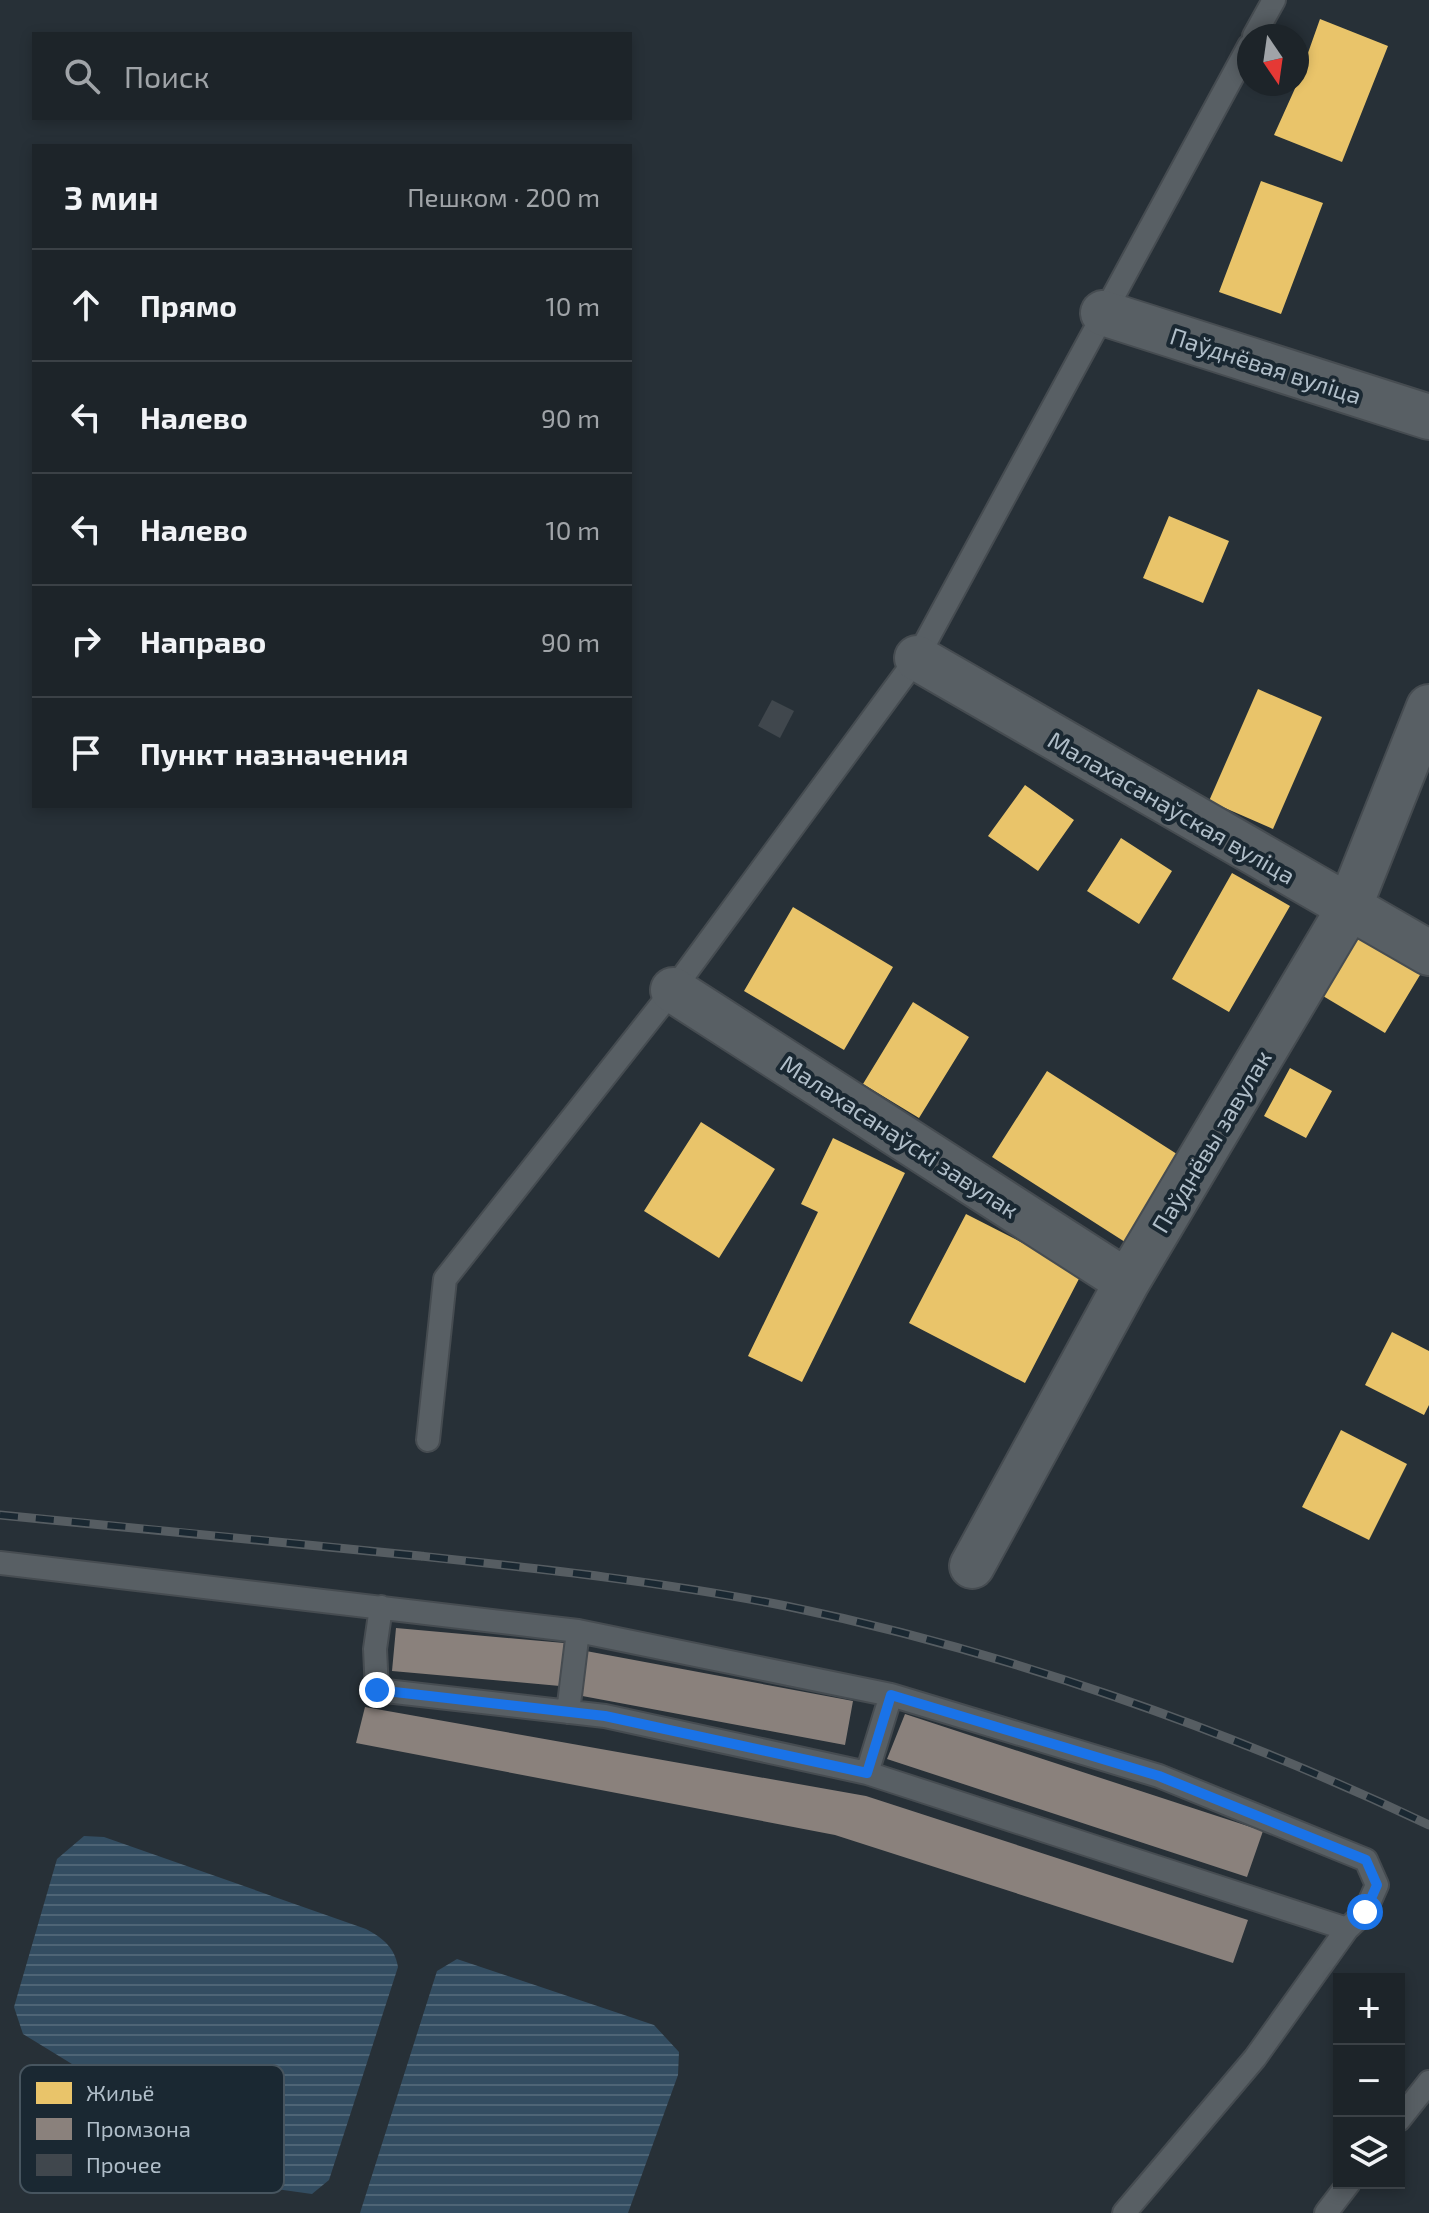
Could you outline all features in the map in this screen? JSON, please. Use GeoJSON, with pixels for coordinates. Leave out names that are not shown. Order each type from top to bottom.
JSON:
{"type":"FeatureCollection","features":[{"type":"Feature","properties":{"kind":"street","name":"Паўднёвая вуліца"},"geometry":{"type":"LineString","coordinates":[[1103,313],[1429,417]]}},
{"type":"Feature","properties":{"kind":"street","name":"Малахасанаўская вуліца"},"geometry":{"type":"LineString","coordinates":[[917,658],[1348,910],[1429,953]]}},
{"type":"Feature","properties":{"kind":"street","name":"Паўднёвы завулак"},"geometry":{"type":"LineString","coordinates":[[972,1566],[1127,1282],[1348,910],[1429,707]]}},
{"type":"Feature","properties":{"kind":"street","name":"Малахасанаўскі завулак"},"geometry":{"type":"LineString","coordinates":[[673,990],[1127,1282]]}},
{"type":"Feature","properties":{"kind":"lane"},"geometry":{"type":"LineString","coordinates":[[1261,24],[1274,0]]}},
{"type":"Feature","properties":{"kind":"lane"},"geometry":{"type":"LineString","coordinates":[[428,1440],[445,1279],[673,990],[917,658],[1237,68]]}},
{"type":"Feature","properties":{"kind":"lane"},"geometry":{"type":"LineString","coordinates":[[0,1563],[578,1631],[891,1695],[1159,1776],[1366,1860],[1377,1885],[1365,1912],[1347,1929],[1255,2058],[1124,2213]]}},
{"type":"Feature","properties":{"kind":"lane"},"geometry":{"type":"LineString","coordinates":[[381,1607],[375,1649],[377,1690],[605,1716],[867,1773],[1347,1929]]}},
{"type":"Feature","properties":{"kind":"lane"},"geometry":{"type":"LineString","coordinates":[[568,1712],[578,1631]]}},
{"type":"Feature","properties":{"kind":"lane"},"geometry":{"type":"LineString","coordinates":[[867,1773],[891,1695]]}},
{"type":"Feature","properties":{"kind":"lane"},"geometry":{"type":"LineString","coordinates":[[1401,2117],[1429,2082]]}},
{"type":"Feature","properties":{"kind":"lane"},"geometry":{"type":"LineString","coordinates":[[1326,2213],[1344,2189]]}},
{"type":"Feature","properties":{"kind":"water"},"geometry":{"type":"Polygon","coordinates":[[[84,1836],[104,1837],[366,1929],[391,1949],[398,1967],[329,2180],[312,2194],[284,2190],[284,2065],[74,2065],[23,2034],[14,2007],[57,1859],[84,1836]]]}},
{"type":"Feature","properties":{"kind":"water"},"geometry":{"type":"Polygon","coordinates":[[[457,1959],[654,2025],[679,2052],[678,2075],[628,2213],[360,2213],[437,1971],[457,1959]]]}},
{"type":"Feature","properties":{"kind":"building: Жильё"},"geometry":{"type":"Polygon","coordinates":[[[1320,19],[1388,46],[1342,162],[1274,135],[1292,96],[1309,96],[1309,50],[1320,19]]]}},
{"type":"Feature","properties":{"kind":"building: Жильё"},"geometry":{"type":"Polygon","coordinates":[[[1261,181],[1323,203],[1281,314],[1219,292],[1261,181]]]}},
{"type":"Feature","properties":{"kind":"building: Жильё"},"geometry":{"type":"Polygon","coordinates":[[[1169,516],[1229,541],[1203,603],[1143,578],[1169,516]]]}},
{"type":"Feature","properties":{"kind":"building: Жильё"},"geometry":{"type":"Polygon","coordinates":[[[1258,689],[1322,717],[1273,829],[1209,801],[1258,689]]]}},
{"type":"Feature","properties":{"kind":"building: Жильё"},"geometry":{"type":"Polygon","coordinates":[[[1025,785],[1074,820],[1038,871],[988,836],[1025,785]]]}},
{"type":"Feature","properties":{"kind":"building: Жильё"},"geometry":{"type":"Polygon","coordinates":[[[1121,838],[1172,871],[1139,924],[1087,891],[1121,838]]]}},
{"type":"Feature","properties":{"kind":"building: Жильё"},"geometry":{"type":"Polygon","coordinates":[[[1232,873],[1290,906],[1229,1012],[1172,979],[1232,873]]]}},
{"type":"Feature","properties":{"kind":"building: Жильё"},"geometry":{"type":"Polygon","coordinates":[[[793,907],[893,967],[844,1050],[744,991],[793,907]]]}},
{"type":"Feature","properties":{"kind":"building: Жильё"},"geometry":{"type":"Polygon","coordinates":[[[1360,933],[1423,970],[1385,1033],[1323,996],[1360,933]]]}},
{"type":"Feature","properties":{"kind":"building: Жильё"},"geometry":{"type":"Polygon","coordinates":[[[913,1002],[969,1037],[919,1118],[863,1084],[913,1002]]]}},
{"type":"Feature","properties":{"kind":"building: Жильё"},"geometry":{"type":"Polygon","coordinates":[[[1290,1068],[1332,1091],[1306,1138],[1264,1116],[1290,1068]]]}},
{"type":"Feature","properties":{"kind":"building: Жильё"},"geometry":{"type":"Polygon","coordinates":[[[1047,1071],[1180,1156],[1125,1242],[992,1157],[1047,1071]]]}},
{"type":"Feature","properties":{"kind":"building: Жильё"},"geometry":{"type":"Polygon","coordinates":[[[701,1122],[775,1169],[719,1258],[644,1211],[701,1122]]]}},
{"type":"Feature","properties":{"kind":"building: Жильё"},"geometry":{"type":"Polygon","coordinates":[[[833,1138],[905,1173],[802,1382],[748,1356],[818,1212],[801,1204],[833,1138]]]}},
{"type":"Feature","properties":{"kind":"building: Жильё"},"geometry":{"type":"Polygon","coordinates":[[[966,1214],[1082,1273],[1025,1383],[909,1323],[966,1214]]]}},
{"type":"Feature","properties":{"kind":"building: Жильё"},"geometry":{"type":"Polygon","coordinates":[[[1392,1332],[1429,1351],[1429,1405],[1424,1415],[1365,1385],[1392,1332]]]}},
{"type":"Feature","properties":{"kind":"building: Жильё"},"geometry":{"type":"Polygon","coordinates":[[[1341,1430],[1407,1464],[1369,1540],[1302,1507],[1341,1430]]]}},
{"type":"Feature","properties":{"kind":"building: Промзона"},"geometry":{"type":"Polygon","coordinates":[[[396,1628],[564,1643],[560,1686],[392,1671],[396,1628]]]}},
{"type":"Feature","properties":{"kind":"building: Промзона"},"geometry":{"type":"Polygon","coordinates":[[[586,1651],[853,1701],[845,1745],[577,1695],[586,1651]]]}},
{"type":"Feature","properties":{"kind":"building: Промзона"},"geometry":{"type":"Polygon","coordinates":[[[365,1707],[866,1796],[1248,1920],[1233,1963],[835,1835],[356,1743],[365,1707]]]}},
{"type":"Feature","properties":{"kind":"building: Промзона"},"geometry":{"type":"Polygon","coordinates":[[[905,1714],[1263,1831],[1247,1877],[887,1759],[905,1714]]]}},
{"type":"Feature","properties":{"kind":"building: Прочее"},"geometry":{"type":"Polygon","coordinates":[[[772,700],[794,711],[780,738],[758,726],[772,700]]]}},
{"type":"Feature","properties":{"kind":"railway"},"geometry":{"type":"LineString","coordinates":[[0,1515],[558,1571],[786,1606],[950,1646],[1114,1696],[1274,1757],[1429,1825]]}},
{"type":"Feature","properties":{"kind":"route"},"geometry":{"type":"LineString","coordinates":[[377,1690],[605,1716],[867,1773],[891,1695],[1159,1776],[1366,1860],[1377,1885],[1365,1912]]}}]}
